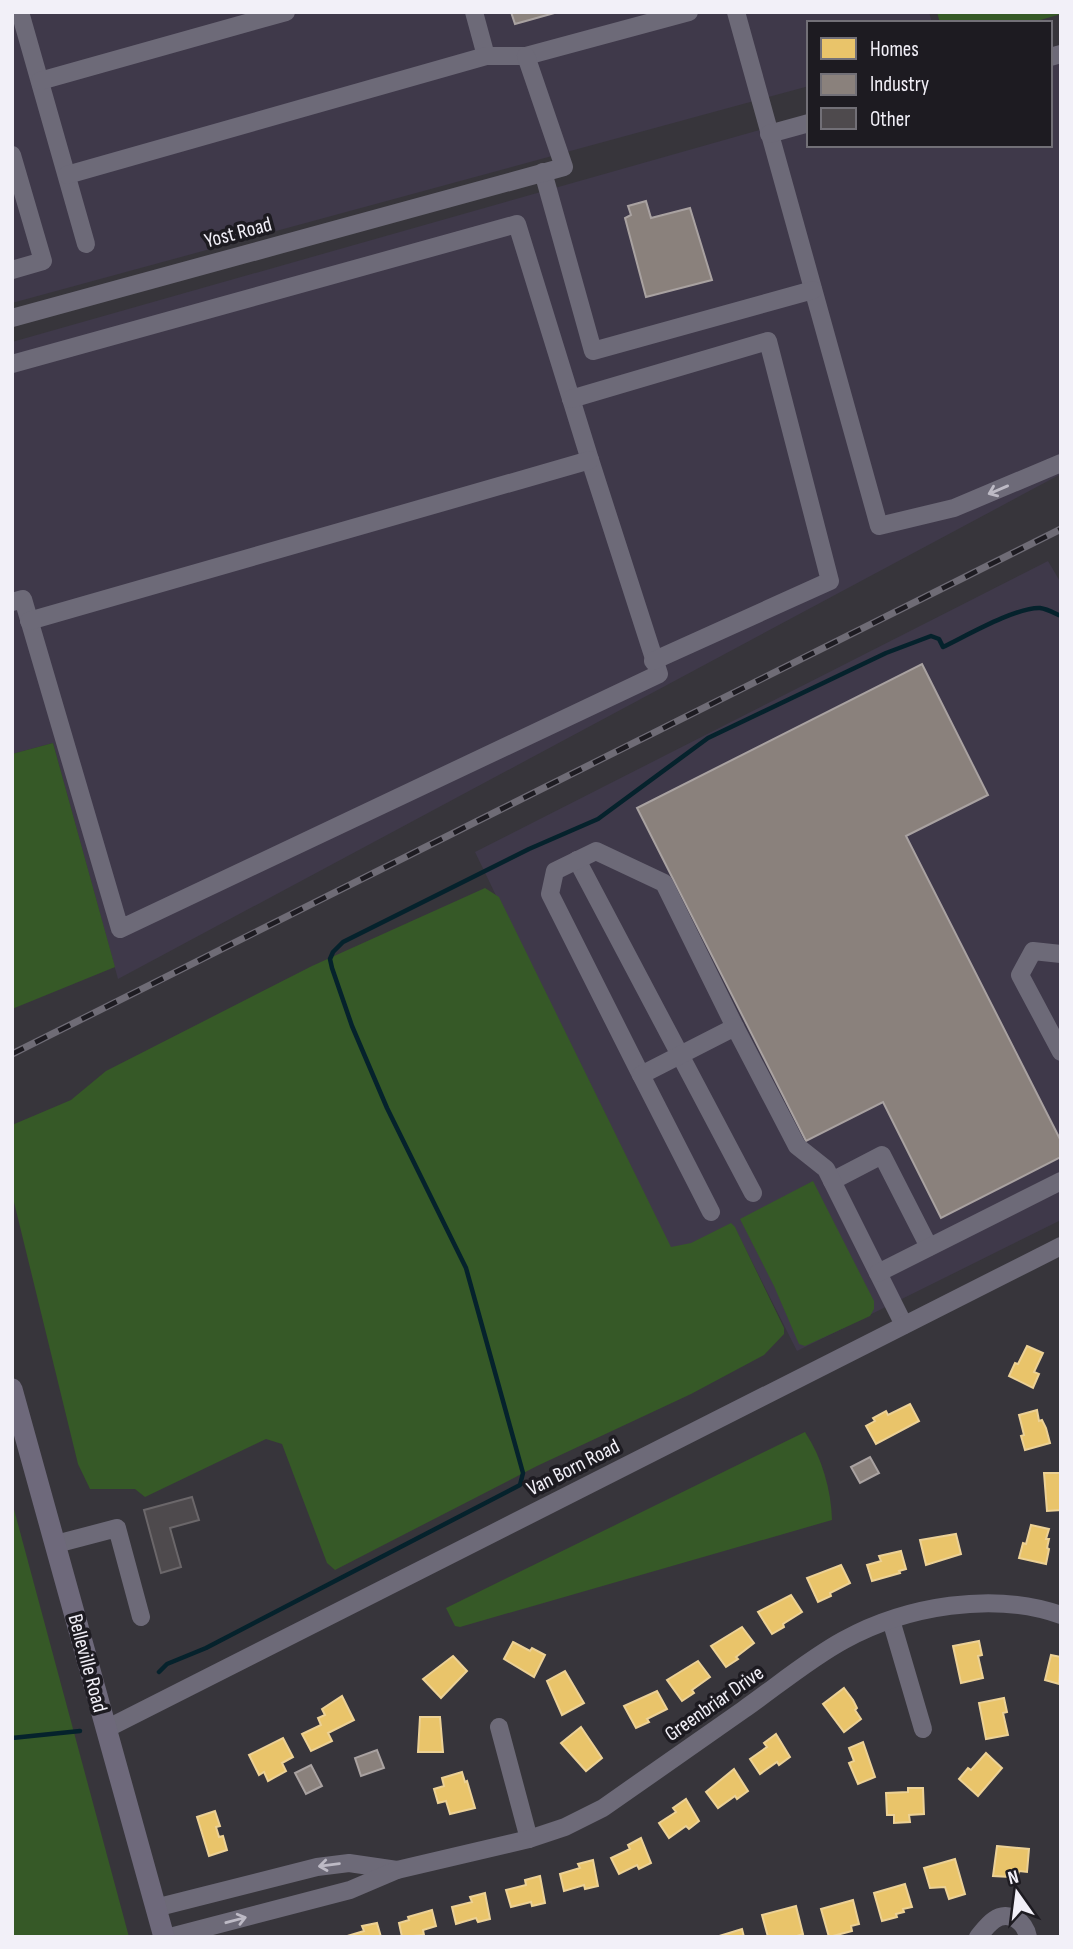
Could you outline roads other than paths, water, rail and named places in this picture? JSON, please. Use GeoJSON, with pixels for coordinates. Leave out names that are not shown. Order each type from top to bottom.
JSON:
{"type":"FeatureCollection","features":[{"type":"Feature","properties":{"kind":"main road","name":"Belleville Road"},"geometry":{"type":"LineString","coordinates":[[12,1389],[164,1937]]}},
{"type":"Feature","properties":{"kind":"street"},"geometry":{"type":"LineString","coordinates":[[20,12],[86,244]]}},
{"type":"Feature","properties":{"kind":"street"},"geometry":{"type":"LineString","coordinates":[[40,81],[286,12]]}},
{"type":"Feature","properties":{"kind":"street"},"geometry":{"type":"LineString","coordinates":[[474,12],[486,56]]}},
{"type":"Feature","properties":{"kind":"street"},"geometry":{"type":"LineString","coordinates":[[67,176],[486,56],[526,56],[689,12]]}},
{"type":"Feature","properties":{"kind":"street"},"geometry":{"type":"LineString","coordinates":[[736,12],[879,526],[954,508],[1061,463]]}},
{"type":"Feature","properties":{"kind":"street"},"geometry":{"type":"LineString","coordinates":[[526,56],[564,167],[543,172],[593,351],[813,290]]}},
{"type":"Feature","properties":{"kind":"street"},"geometry":{"type":"LineString","coordinates":[[769,134],[807,124]]}},
{"type":"Feature","properties":{"kind":"street"},"geometry":{"type":"LineString","coordinates":[[12,155],[43,261],[12,270]]}},
{"type":"Feature","properties":{"kind":"street","name":"Yost Road"},"geometry":{"type":"LineString","coordinates":[[12,317],[543,172]]}},
{"type":"Feature","properties":{"kind":"street"},"geometry":{"type":"LineString","coordinates":[[12,365],[517,224],[659,674],[120,929],[23,599],[12,602]]}},
{"type":"Feature","properties":{"kind":"street"},"geometry":{"type":"LineString","coordinates":[[571,399],[768,341],[830,580],[653,661]]}},
{"type":"Feature","properties":{"kind":"street"},"geometry":{"type":"LineString","coordinates":[[29,621],[590,460]]}},
{"type":"Feature","properties":{"kind":"street"},"geometry":{"type":"LineString","coordinates":[[711,1212],[550,894],[555,872],[596,850],[664,883],[797,1146],[826,1169],[904,1325]]}},
{"type":"Feature","properties":{"kind":"street"},"geometry":{"type":"LineString","coordinates":[[577,860],[753,1192]]}},
{"type":"Feature","properties":{"kind":"street"},"geometry":{"type":"LineString","coordinates":[[1061,954],[1033,951],[1020,975],[1061,1052]]}},
{"type":"Feature","properties":{"kind":"street"},"geometry":{"type":"LineString","coordinates":[[641,1075],[735,1027]]}},
{"type":"Feature","properties":{"kind":"street"},"geometry":{"type":"LineString","coordinates":[[832,1181],[882,1155],[929,1247]]}},
{"type":"Feature","properties":{"kind":"street"},"geometry":{"type":"LineString","coordinates":[[878,1273],[1061,1181]]}},
{"type":"Feature","properties":{"kind":"street","name":"Van Born Road"},"geometry":{"type":"LineString","coordinates":[[106,1729],[1061,1246]]}},
{"type":"Feature","properties":{"kind":"street"},"geometry":{"type":"LineString","coordinates":[[56,1544],[117,1528],[141,1617]]}},
{"type":"Feature","properties":{"kind":"street","name":"Greenbriar Drive"},"geometry":{"type":"LineString","coordinates":[[170,1937],[350,1890],[397,1870],[439,1862],[565,1827],[603,1808],[842,1641],[891,1620],[950,1606],[992,1602],[1029,1605],[1061,1615]]}},
{"type":"Feature","properties":{"kind":"street"},"geometry":{"type":"LineString","coordinates":[[891,1620],[923,1730]]}},
{"type":"Feature","properties":{"kind":"street"},"geometry":{"type":"LineString","coordinates":[[499,1727],[528,1839]]}},
{"type":"Feature","properties":{"kind":"street","name":"Greenbriar Drive"},"geometry":{"type":"LineString","coordinates":[[155,1908],[317,1867],[349,1863],[397,1870]]}},
{"type":"Feature","properties":{"kind":"street"},"geometry":{"type":"LineString","coordinates":[[978,1937],[993,1920],[1003,1917],[1020,1921],[1028,1937]]}},
{"type":"Feature","properties":{"kind":"waterway"},"geometry":{"type":"LineString","coordinates":[[159,1672],[167,1664],[206,1648],[520,1485],[523,1473],[466,1268],[387,1108],[352,1026],[332,968],[330,959],[333,952],[343,942],[529,849],[598,819],[708,738],[886,653],[931,636],[939,639],[943,647],[991,623],[1030,609],[1040,608],[1061,616]]}},
{"type":"Feature","properties":{"kind":"waterway"},"geometry":{"type":"LineString","coordinates":[[12,1738],[80,1731]]}},
{"type":"Feature","properties":{"kind":"railway"},"geometry":{"type":"LineString","coordinates":[[12,1054],[1061,529]]}}]}
